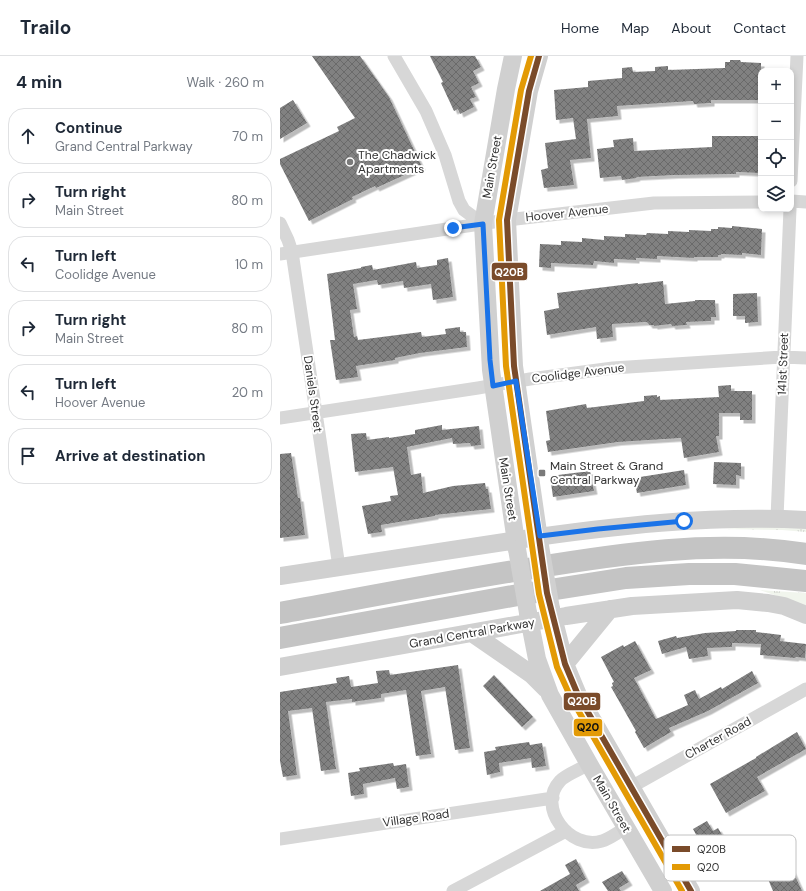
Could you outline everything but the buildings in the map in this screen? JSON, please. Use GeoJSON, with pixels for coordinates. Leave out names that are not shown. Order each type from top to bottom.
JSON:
{"type":"FeatureCollection","features":[{"type":"Feature","properties":{"kind":"highway"},"geometry":{"type":"LineString","coordinates":[[280,613],[499,573],[572,561],[622,555],[678,550],[718,549],[765,550],[806,554]]}},
{"type":"Feature","properties":{"kind":"highway"},"geometry":{"type":"LineString","coordinates":[[280,638],[518,594],[626,578],[689,574],[735,574],[806,581]]}},
{"type":"Feature","properties":{"kind":"main road","name":"Main Street"},"geometry":{"type":"LineString","coordinates":[[513,56],[483,224],[490,360],[493,386],[529,618],[538,659],[550,695],[663,891]]}},
{"type":"Feature","properties":{"kind":"main road","name":"Main Street"},"geometry":{"type":"LineString","coordinates":[[539,56],[530,91],[507,220],[516,381],[540,541],[552,614],[565,664],[578,694],[664,844]]}},
{"type":"Feature","properties":{"kind":"main road"},"geometry":{"type":"LineString","coordinates":[[280,576],[339,567],[517,545],[598,529],[677,521],[776,518],[806,520]]}},
{"type":"Feature","properties":{"kind":"main road","name":"Grand Central Parkway"},"geometry":{"type":"LineString","coordinates":[[280,667],[472,633],[529,618],[552,614],[653,605],[737,600],[784,606],[806,615]]}},
{"type":"Feature","properties":{"kind":"main road"},"geometry":{"type":"LineString","coordinates":[[565,664],[610,609]]}},
{"type":"Feature","properties":{"kind":"main road"},"geometry":{"type":"LineString","coordinates":[[472,633],[531,674],[550,695]]}},
{"type":"Feature","properties":{"kind":"main road","name":"Main Street"},"geometry":{"type":"LineString","coordinates":[[685,881],[691,891]]}},
{"type":"Feature","properties":{"kind":"street"},"geometry":{"type":"LineString","coordinates":[[394,56],[414,88],[432,123],[445,155],[459,201],[464,210],[483,224]]}},
{"type":"Feature","properties":{"kind":"street"},"geometry":{"type":"LineString","coordinates":[[791,176],[797,56]]}},
{"type":"Feature","properties":{"kind":"street","name":"Hoover Avenue"},"geometry":{"type":"LineString","coordinates":[[286,253],[507,220],[654,204],[758,202]]}},
{"type":"Feature","properties":{"kind":"street"},"geometry":{"type":"LineString","coordinates":[[794,202],[806,202]]}},
{"type":"Feature","properties":{"kind":"street","name":"141st Street"},"geometry":{"type":"LineString","coordinates":[[776,518],[790,212]]}},
{"type":"Feature","properties":{"kind":"street","name":"Daniels Street"},"geometry":{"type":"LineString","coordinates":[[280,223],[288,240],[286,253],[316,413],[339,567]]}},
{"type":"Feature","properties":{"kind":"street","name":"Coolidge Avenue"},"geometry":{"type":"LineString","coordinates":[[280,418],[493,386],[516,381],[613,368],[783,357],[806,358]]}},
{"type":"Feature","properties":{"kind":"street","name":"Charter Road"},"geometry":{"type":"LineString","coordinates":[[631,787],[806,689]]}},
{"type":"Feature","properties":{"kind":"street"},"geometry":{"type":"LineString","coordinates":[[589,764],[560,780],[554,790],[552,804],[555,817],[566,832],[574,838],[587,842],[601,842],[626,828]]}},
{"type":"Feature","properties":{"kind":"street","name":"Village Road"},"geometry":{"type":"LineString","coordinates":[[280,839],[553,798]]}},
{"type":"Feature","properties":{"kind":"street"},"geometry":{"type":"LineString","coordinates":[[453,891],[566,832]]}},
{"type":"Feature","properties":{"kind":"green space"},"geometry":{"type":"Polygon","coordinates":[[[779,526],[806,527],[806,532],[722,529],[779,526]]]}},
{"type":"Feature","properties":{"kind":"green space"},"geometry":{"type":"Polygon","coordinates":[[[760,590],[806,593],[806,606],[760,590]]]}},
{"type":"Feature","properties":{"kind":"transit line","name":"Q20"},"geometry":{"type":"LineString","coordinates":[[531,56],[521,90],[499,220],[506,366],[539,594],[557,667],[571,698],[664,860]]}},
{"type":"Feature","properties":{"kind":"transit line","name":"Q20B"},"geometry":{"type":"LineString","coordinates":[[539,56],[529,91],[507,220],[514,366],[547,593],[565,664],[578,695],[664,844]]}},
{"type":"Feature","properties":{"kind":"transit line","name":"Q20"},"geometry":{"type":"LineString","coordinates":[[676,881],[682,891]]}},
{"type":"Feature","properties":{"kind":"transit line","name":"Q20B"},"geometry":{"type":"LineString","coordinates":[[685,881],[691,891]]}},
{"type":"Feature","properties":{"kind":"place","name":"The Chadwick Apartments"},"geometry":{"type":"Point","coordinates":[350,162]}},
{"type":"Feature","properties":{"kind":"place","name":"Main Street & Grand Central Parkway"},"geometry":{"type":"Point","coordinates":[542,473]}},
{"type":"Feature","properties":{"kind":"route"},"geometry":{"type":"LineString","coordinates":[[453,228],[483,224],[490,360],[493,386],[516,381],[540,536],[684,521]]}}]}
